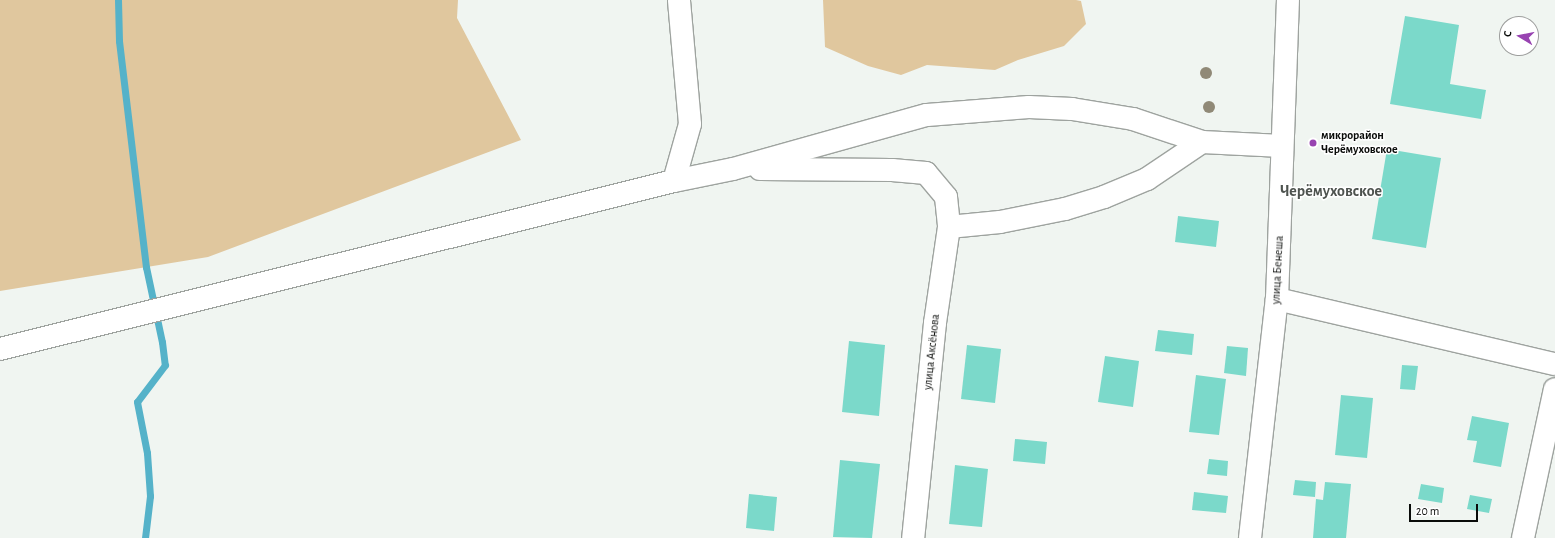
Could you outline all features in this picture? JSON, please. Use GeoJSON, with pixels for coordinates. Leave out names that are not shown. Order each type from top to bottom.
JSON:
{"type":"FeatureCollection","features":[{"type":"Feature","properties":{"kind":"street"},"geometry":{"type":"LineString","coordinates":[[674,181],[690,124],[680,0]]}},
{"type":"Feature","properties":{"kind":"street","name":"улица Бенеша"},"geometry":{"type":"LineString","coordinates":[[1250,538],[1277,298],[1288,0]]}},
{"type":"Feature","properties":{"kind":"street"},"geometry":{"type":"LineString","coordinates":[[0,349],[674,181],[733,169],[927,115],[1029,107],[1072,109],[1133,119],[1202,142],[1282,146]]}},
{"type":"Feature","properties":{"kind":"street"},"geometry":{"type":"LineString","coordinates":[[949,227],[1000,222],[1065,209],[1104,197],[1147,179],[1202,142]]}},
{"type":"Feature","properties":{"kind":"street","name":"улица Аксёнова"},"geometry":{"type":"LineString","coordinates":[[733,169],[892,170],[926,173],[946,197],[949,227],[935,323],[913,538]]}},
{"type":"Feature","properties":{"kind":"street"},"geometry":{"type":"LineString","coordinates":[[1277,298],[1555,364]]}},
{"type":"Feature","properties":{"kind":"street"},"geometry":{"type":"LineString","coordinates":[[1524,538],[1555,389]]}},
{"type":"Feature","properties":{"kind":"shaded area"},"geometry":{"type":"Polygon","coordinates":[[[0,0],[458,0],[457,18],[521,140],[208,257],[0,291],[0,0]]]}},
{"type":"Feature","properties":{"kind":"shaded area"},"geometry":{"type":"Polygon","coordinates":[[[823,0],[1076,0],[1081,1],[1086,24],[1064,46],[1018,60],[995,70],[927,65],[901,75],[868,66],[825,47],[823,0]]]}},
{"type":"Feature","properties":{"kind":"building"},"geometry":{"type":"Polygon","coordinates":[[[1405,16],[1459,25],[1450,84],[1486,90],[1481,119],[1390,104],[1405,16]]]}},
{"type":"Feature","properties":{"kind":"building"},"geometry":{"type":"Polygon","coordinates":[[[1387,149],[1441,158],[1426,248],[1372,239],[1387,149]]]}},
{"type":"Feature","properties":{"kind":"building"},"geometry":{"type":"Polygon","coordinates":[[[1178,216],[1219,221],[1216,247],[1175,242],[1178,216]]]}},
{"type":"Feature","properties":{"kind":"building"},"geometry":{"type":"Polygon","coordinates":[[[1158,330],[1194,334],[1192,355],[1155,351],[1158,330]]]}},
{"type":"Feature","properties":{"kind":"building"},"geometry":{"type":"Polygon","coordinates":[[[849,341],[885,345],[879,416],[842,412],[849,341]]]}},
{"type":"Feature","properties":{"kind":"building"},"geometry":{"type":"Polygon","coordinates":[[[967,345],[1001,349],[995,403],[961,399],[967,345]]]}},
{"type":"Feature","properties":{"kind":"building"},"geometry":{"type":"Polygon","coordinates":[[[1227,346],[1248,348],[1246,376],[1224,373],[1227,346]]]}},
{"type":"Feature","properties":{"kind":"building"},"geometry":{"type":"Polygon","coordinates":[[[1105,356],[1139,361],[1133,407],[1098,402],[1105,356]]]}},
{"type":"Feature","properties":{"kind":"building"},"geometry":{"type":"Polygon","coordinates":[[[1402,365],[1418,366],[1415,390],[1400,389],[1402,365]]]}},
{"type":"Feature","properties":{"kind":"building"},"geometry":{"type":"Polygon","coordinates":[[[1196,375],[1226,379],[1219,435],[1189,432],[1196,375]]]}},
{"type":"Feature","properties":{"kind":"building"},"geometry":{"type":"Polygon","coordinates":[[[1341,395],[1373,398],[1367,458],[1335,455],[1341,395]]]}},
{"type":"Feature","properties":{"kind":"building"},"geometry":{"type":"Polygon","coordinates":[[[1472,416],[1509,423],[1501,467],[1473,462],[1477,441],[1467,440],[1472,416]]]}},
{"type":"Feature","properties":{"kind":"building"},"geometry":{"type":"Polygon","coordinates":[[[1015,439],[1047,442],[1045,464],[1013,461],[1015,439]]]}},
{"type":"Feature","properties":{"kind":"building"},"geometry":{"type":"Polygon","coordinates":[[[1209,459],[1228,461],[1227,476],[1207,474],[1209,459]]]}},
{"type":"Feature","properties":{"kind":"building"},"geometry":{"type":"Polygon","coordinates":[[[840,460],[880,464],[872,538],[833,537],[840,460]]]}},
{"type":"Feature","properties":{"kind":"building"},"geometry":{"type":"Polygon","coordinates":[[[955,465],[988,469],[982,527],[949,524],[955,465]]]}},
{"type":"Feature","properties":{"kind":"building"},"geometry":{"type":"Polygon","coordinates":[[[1295,480],[1316,482],[1315,497],[1293,495],[1295,480]]]}},
{"type":"Feature","properties":{"kind":"building"},"geometry":{"type":"Polygon","coordinates":[[[1325,482],[1351,484],[1346,538],[1313,538],[1316,499],[1323,500],[1325,482]]]}},
{"type":"Feature","properties":{"kind":"building"},"geometry":{"type":"Polygon","coordinates":[[[1421,484],[1444,488],[1442,503],[1418,499],[1421,484]]]}},
{"type":"Feature","properties":{"kind":"building"},"geometry":{"type":"Polygon","coordinates":[[[1194,492],[1228,496],[1226,513],[1192,510],[1194,492]]]}},
{"type":"Feature","properties":{"kind":"building"},"geometry":{"type":"Polygon","coordinates":[[[749,494],[777,497],[774,531],[746,528],[749,494]]]}},
{"type":"Feature","properties":{"kind":"building"},"geometry":{"type":"Polygon","coordinates":[[[1470,495],[1492,499],[1489,513],[1467,509],[1470,495]]]}},
{"type":"Feature","properties":{"kind":"waterway"},"geometry":{"type":"LineString","coordinates":[[118,0],[119,41],[146,267],[162,342],[165,365],[137,402],[147,453],[150,496],[145,538]]}},
{"type":"Feature","properties":{"kind":"place","name":"микрорайон Черёмуховское"},"geometry":{"type":"Point","coordinates":[1313,143]}},
{"type":"Feature","properties":{"kind":"district","name":"Черёмуховское"},"geometry":{"type":"Point","coordinates":[1331,191]}}]}
